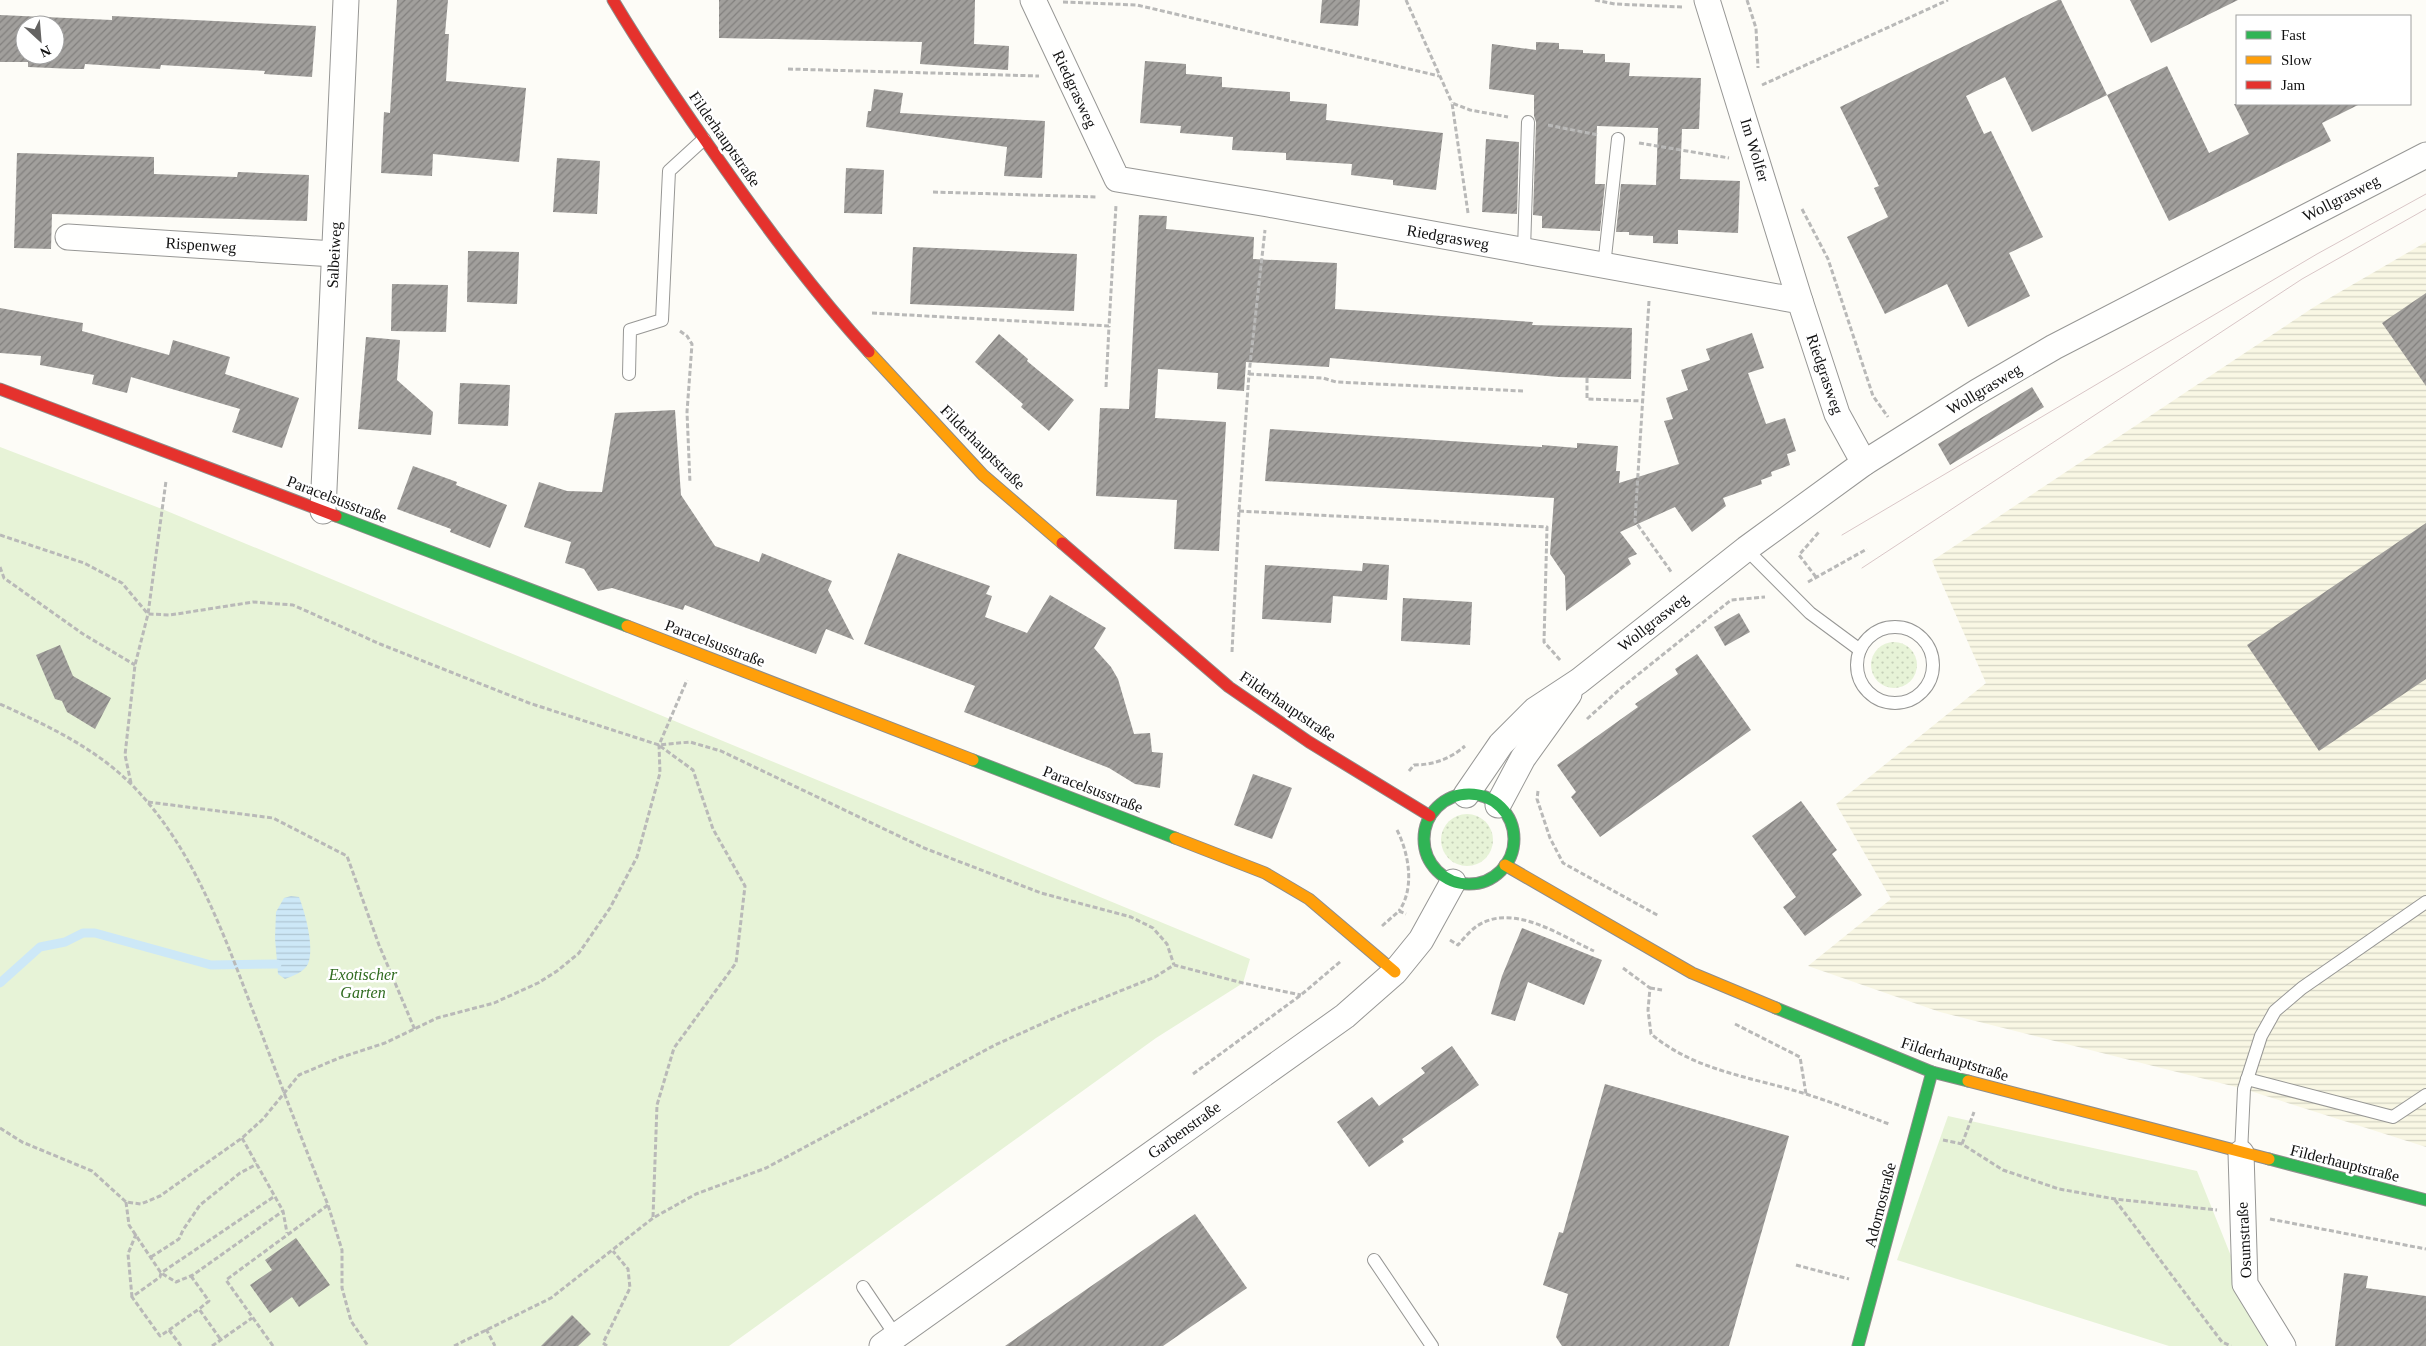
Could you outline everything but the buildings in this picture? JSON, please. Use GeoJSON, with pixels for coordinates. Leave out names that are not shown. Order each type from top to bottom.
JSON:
{"type":"FeatureCollection","features":[{"type":"Feature","properties":{"kind":"main road","name":"Filderhauptstraße"},"geometry":{"type":"LineString","coordinates":[[613,0],[633,34],[704,140],[793,264],[846,328],[983,475],[1229,687],[1309,742],[1430,816]]}},
{"type":"Feature","properties":{"kind":"main road","name":"Paracelsusstraße"},"geometry":{"type":"LineString","coordinates":[[0,389],[170,452],[1265,872],[1309,899],[1395,972]]}},
{"type":"Feature","properties":{"kind":"main road"},"geometry":{"type":"LineString","coordinates":[[1466,794],[1477,795],[1498,805],[1509,821],[1514,840],[1512,853],[1505,865],[1495,876],[1482,882],[1468,884],[1453,882],[1439,874],[1429,862],[1424,847],[1424,830],[1430,816],[1440,805],[1452,798],[1466,794]]}},
{"type":"Feature","properties":{"kind":"main road","name":"Filderhauptstraße"},"geometry":{"type":"LineString","coordinates":[[1505,865],[1692,973],[1932,1072],[1982,1087],[2426,1200]]}},
{"type":"Feature","properties":{"kind":"main road","name":"Adornostraße"},"geometry":{"type":"LineString","coordinates":[[1858,1346],[1876,1286],[1914,1133],[1932,1072]]}},
{"type":"Feature","properties":{"kind":"street","name":"Salbeiweg"},"geometry":{"type":"LineString","coordinates":[[323,511],[346,0]]}},
{"type":"Feature","properties":{"kind":"street","name":"Riedgrasweg"},"geometry":{"type":"LineString","coordinates":[[1033,0],[1117,188],[1268,204],[1800,301],[1837,414],[1864,463]]}},
{"type":"Feature","properties":{"kind":"street","name":"Im Wolfer"},"geometry":{"type":"LineString","coordinates":[[1709,4],[1800,301]]}},
{"type":"Feature","properties":{"kind":"street","name":"Wollgrasweg"},"geometry":{"type":"LineString","coordinates":[[1466,794],[1501,744],[1535,710],[1579,681],[1746,549],[1864,463],[2054,348],[2426,155]]}},
{"type":"Feature","properties":{"kind":"street","name":"Rispenweg"},"geometry":{"type":"LineString","coordinates":[[68,237],[334,254]]}},
{"type":"Feature","properties":{"kind":"street","name":"Wollgrasweg"},"geometry":{"type":"LineString","coordinates":[[1498,805],[1523,758],[1579,681]]}},
{"type":"Feature","properties":{"kind":"street","name":"Garbenstraße"},"geometry":{"type":"LineString","coordinates":[[889,1341],[1345,1016],[1395,972],[1430,927],[1453,882]]}},
{"type":"Feature","properties":{"kind":"street","name":"Osumstraße"},"geometry":{"type":"LineString","coordinates":[[2241,1153],[2245,1284],[2284,1346]]}},
{"type":"Feature","properties":{"kind":"lane"},"geometry":{"type":"LineString","coordinates":[[1524,250],[1528,122]]}},
{"type":"Feature","properties":{"kind":"lane"},"geometry":{"type":"LineString","coordinates":[[1604,266],[1618,139]]}},
{"type":"Feature","properties":{"kind":"lane"},"geometry":{"type":"LineString","coordinates":[[629,374],[630,330],[662,320],[669,171],[704,140]]}},
{"type":"Feature","properties":{"kind":"lane"},"geometry":{"type":"LineString","coordinates":[[1746,549],[1788,594],[1860,650]]}},
{"type":"Feature","properties":{"kind":"lane"},"geometry":{"type":"LineString","coordinates":[[1894,627],[1911,631],[1925,642],[1932,657],[1932,673],[1929,683],[1910,700],[1898,703],[1877,699],[1863,686],[1859,677],[1857,667],[1860,650],[1870,636],[1879,631],[1894,627]]}},
{"type":"Feature","properties":{"kind":"lane"},"geometry":{"type":"LineString","coordinates":[[2241,1153],[2246,1079],[2261,1036],[2275,1011],[2302,988],[2426,902]]}},
{"type":"Feature","properties":{"kind":"lane"},"geometry":{"type":"LineString","coordinates":[[2246,1079],[2393,1117],[2426,1095]]}},
{"type":"Feature","properties":{"kind":"lane"},"geometry":{"type":"LineString","coordinates":[[1374,1260],[1432,1346]]}},
{"type":"Feature","properties":{"kind":"lane"},"geometry":{"type":"LineString","coordinates":[[862,1288],[889,1341]]}},
{"type":"Feature","properties":{"kind":"path"},"geometry":{"type":"LineString","coordinates":[[1033,0],[1137,5],[1440,76]]}},
{"type":"Feature","properties":{"kind":"path"},"geometry":{"type":"LineString","coordinates":[[1406,0],[1452,103],[1472,241]]}},
{"type":"Feature","properties":{"kind":"path"},"geometry":{"type":"LineString","coordinates":[[1595,0],[1615,4],[1709,4]]}},
{"type":"Feature","properties":{"kind":"path"},"geometry":{"type":"LineString","coordinates":[[1747,0],[1756,28],[1759,86],[1948,0]]}},
{"type":"Feature","properties":{"kind":"path"},"geometry":{"type":"LineString","coordinates":[[788,69],[1069,77]]}},
{"type":"Feature","properties":{"kind":"path"},"geometry":{"type":"LineString","coordinates":[[1452,103],[1470,110],[1528,122],[1759,163]]}},
{"type":"Feature","properties":{"kind":"path"},"geometry":{"type":"LineString","coordinates":[[933,192],[1117,188],[1106,387]]}},
{"type":"Feature","properties":{"kind":"path"},"geometry":{"type":"LineString","coordinates":[[1799,203],[1828,259],[1873,396],[1903,439]]}},
{"type":"Feature","properties":{"kind":"path"},"geometry":{"type":"LineString","coordinates":[[1229,687],[1248,374],[1268,204]]}},
{"type":"Feature","properties":{"kind":"path"},"geometry":{"type":"LineString","coordinates":[[1651,273],[1635,521],[1687,595]]}},
{"type":"Feature","properties":{"kind":"path"},"geometry":{"type":"LineString","coordinates":[[846,328],[872,313],[1109,326]]}},
{"type":"Feature","properties":{"kind":"path"},"geometry":{"type":"LineString","coordinates":[[662,320],[687,336],[692,344],[687,412],[690,483]]}},
{"type":"Feature","properties":{"kind":"path"},"geometry":{"type":"LineString","coordinates":[[1248,374],[1323,378],[1336,382],[1523,391]]}},
{"type":"Feature","properties":{"kind":"path"},"geometry":{"type":"LineString","coordinates":[[1587,378],[1587,399],[1643,401]]}},
{"type":"Feature","properties":{"kind":"path"},"geometry":{"type":"LineString","coordinates":[[131,784],[125,754],[135,665],[148,614],[170,452]]}},
{"type":"Feature","properties":{"kind":"path"},"geometry":{"type":"LineString","coordinates":[[1810,501],[1827,523],[1799,555],[1816,577]]}},
{"type":"Feature","properties":{"kind":"path"},"geometry":{"type":"LineString","coordinates":[[1239,511],[1547,527],[1544,642],[1579,681]]}},
{"type":"Feature","properties":{"kind":"path"},"geometry":{"type":"LineString","coordinates":[[0,535],[84,563],[122,583],[148,614],[170,615],[253,602],[293,605],[380,644],[520,699],[659,745],[693,770],[713,829],[745,886],[736,963],[674,1048],[657,1106],[653,1218]]}},
{"type":"Feature","properties":{"kind":"path"},"geometry":{"type":"LineString","coordinates":[[1586,720],[1620,689],[1732,600],[1788,594],[1867,549]]}},
{"type":"Feature","properties":{"kind":"path"},"geometry":{"type":"LineString","coordinates":[[0,567],[4,578],[83,634],[135,665]]}},
{"type":"Feature","properties":{"kind":"path"},"geometry":{"type":"LineString","coordinates":[[0,1128],[22,1142],[92,1171],[126,1202],[141,1204],[160,1196],[242,1138],[263,1119],[300,1075],[338,1058],[385,1043],[437,1018],[494,1003],[521,991],[557,971],[578,953],[610,908],[637,857],[660,773],[659,745],[698,654]]}},
{"type":"Feature","properties":{"kind":"path"},"geometry":{"type":"LineString","coordinates":[[0,704],[59,730],[102,758],[148,802],[185,857],[219,920],[328,1205],[342,1250],[342,1288],[351,1321],[368,1346]]}},
{"type":"Feature","properties":{"kind":"path"},"geometry":{"type":"LineString","coordinates":[[659,745],[690,742],[721,751],[942,856],[1041,892],[1131,917],[1153,928],[1167,944],[1174,965]]}},
{"type":"Feature","properties":{"kind":"path"},"geometry":{"type":"LineString","coordinates":[[1538,789],[1537,799],[1550,838],[1563,863],[1659,916]]}},
{"type":"Feature","properties":{"kind":"path"},"geometry":{"type":"LineString","coordinates":[[148,802],[273,818],[347,856],[379,945],[415,1030]]}},
{"type":"Feature","properties":{"kind":"path"},"geometry":{"type":"LineString","coordinates":[[1193,1074],[1301,995],[1399,911],[1430,927]]}},
{"type":"Feature","properties":{"kind":"path"},"geometry":{"type":"LineString","coordinates":[[1458,945],[1478,926],[1488,920],[1509,918],[1528,921],[1596,952]]}},
{"type":"Feature","properties":{"kind":"path"},"geometry":{"type":"LineString","coordinates":[[1616,963],[1650,988],[1648,1010],[1651,1034],[1667,1047],[1716,1070],[1806,1094],[1914,1133],[1962,1144],[2003,1170],[2059,1189],[2115,1200],[2242,1213],[2426,1250]]}},
{"type":"Feature","properties":{"kind":"path"},"geometry":{"type":"LineString","coordinates":[[454,1346],[551,1298],[653,1218],[696,1194],[766,1168],[995,1045],[1155,976],[1174,965],[1243,983],[1301,995]]}},
{"type":"Feature","properties":{"kind":"path"},"geometry":{"type":"LineString","coordinates":[[1800,1057],[1806,1094]]}},
{"type":"Feature","properties":{"kind":"path"},"geometry":{"type":"LineString","coordinates":[[1962,1144],[1982,1087]]}},
{"type":"Feature","properties":{"kind":"path"},"geometry":{"type":"LineString","coordinates":[[242,1138],[283,1211],[287,1234]]}},
{"type":"Feature","properties":{"kind":"path"},"geometry":{"type":"LineString","coordinates":[[151,1257],[179,1239],[200,1205],[240,1172],[257,1164]]}},
{"type":"Feature","properties":{"kind":"path"},"geometry":{"type":"LineString","coordinates":[[132,1297],[160,1277],[161,1273],[275,1196]]}},
{"type":"Feature","properties":{"kind":"path"},"geometry":{"type":"LineString","coordinates":[[2115,1200],[2222,1342],[2231,1346]]}},
{"type":"Feature","properties":{"kind":"path"},"geometry":{"type":"LineString","coordinates":[[126,1202],[129,1225],[161,1273],[176,1282],[191,1276],[283,1211]]}},
{"type":"Feature","properties":{"kind":"path"},"geometry":{"type":"LineString","coordinates":[[273,1346],[226,1280],[328,1205]]}},
{"type":"Feature","properties":{"kind":"path"},"geometry":{"type":"LineString","coordinates":[[136,1234],[128,1254],[132,1297],[160,1336],[209,1301],[191,1276]]}},
{"type":"Feature","properties":{"kind":"path"},"geometry":{"type":"LineString","coordinates":[[598,1346],[603,1342],[630,1288],[628,1269],[613,1251]]}},
{"type":"Feature","properties":{"kind":"path"},"geometry":{"type":"LineString","coordinates":[[1796,1265],[1876,1286]]}},
{"type":"Feature","properties":{"kind":"path"},"geometry":{"type":"LineString","coordinates":[[199,1309],[221,1340]]}},
{"type":"Feature","properties":{"kind":"path"},"geometry":{"type":"LineString","coordinates":[[212,1346],[252,1318]]}},
{"type":"Feature","properties":{"kind":"path"},"geometry":{"type":"LineString","coordinates":[[486,1329],[495,1346]]}},
{"type":"Feature","properties":{"kind":"path"},"geometry":{"type":"LineString","coordinates":[[169,1330],[181,1346]]}},
{"type":"Feature","properties":{"kind":"path"},"geometry":{"type":"LineString","coordinates":[[603,1342],[607,1346]]}},
{"type":"Feature","properties":{"kind":"shaded area"},"geometry":{"type":"Polygon","coordinates":[[[2426,242],[2426,1147],[2244,1089],[1940,1012],[1808,966],[1891,899],[1836,804],[1986,683],[1932,561],[2314,307],[2426,242]]]}},
{"type":"Feature","properties":{"kind":"green space","name":"Exotischer Garten"},"geometry":{"type":"Polygon","coordinates":[[[0,447],[162,509],[1250,959],[1243,983],[1156,1038],[729,1346],[0,1346],[0,447]]]}},
{"type":"Feature","properties":{"kind":"green space"},"geometry":{"type":"Polygon","coordinates":[[[1899,642],[1911,648],[1916,656],[1916,674],[1911,682],[1903,687],[1889,688],[1877,682],[1872,674],[1871,660],[1877,648],[1885,643],[1899,642]]]}},
{"type":"Feature","properties":{"kind":"green space"},"geometry":{"type":"Polygon","coordinates":[[[1462,814],[1472,814],[1486,821],[1493,835],[1493,845],[1486,859],[1472,866],[1462,866],[1452,862],[1445,855],[1441,845],[1441,835],[1445,825],[1452,818],[1462,814]]]}},
{"type":"Feature","properties":{"kind":"green space"},"geometry":{"type":"Polygon","coordinates":[[[1948,1116],[2197,1171],[2267,1346],[2169,1346],[1897,1260],[1948,1116]]]}},
{"type":"Feature","properties":{"kind":"water"},"geometry":{"type":"Polygon","coordinates":[[[291,896],[299,897],[304,912],[310,940],[310,957],[304,969],[285,979],[278,974],[275,938],[276,912],[284,898],[291,896]]]}},
{"type":"Feature","properties":{"kind":"waterway"},"geometry":{"type":"LineString","coordinates":[[0,983],[40,947],[65,942],[83,933],[95,933],[211,965],[277,964]]}},
{"type":"Feature","properties":{"kind":"tram line"},"geometry":{"type":"LineString","coordinates":[[1842,535],[2317,254],[2426,194]]}},
{"type":"Feature","properties":{"kind":"tram line"},"geometry":{"type":"LineString","coordinates":[[1862,568],[2302,279],[2426,209]]}},
{"type":"Feature","properties":{"kind":"traffic: fast"},"geometry":{"type":"LineString","coordinates":[[336,516],[627,626]]}},
{"type":"Feature","properties":{"kind":"traffic: fast"},"geometry":{"type":"LineString","coordinates":[[973,760],[1175,838]]}},
{"type":"Feature","properties":{"kind":"traffic: fast"},"geometry":{"type":"LineString","coordinates":[[1469,794],[1486,798],[1501,807],[1510,822],[1514,839],[1510,856],[1501,871],[1486,880],[1469,884],[1452,880],[1437,871],[1428,856],[1424,839],[1428,822],[1437,807],[1452,798],[1469,794]]}},
{"type":"Feature","properties":{"kind":"traffic: fast"},"geometry":{"type":"LineString","coordinates":[[1776,1008],[1932,1072],[1968,1081]]}},
{"type":"Feature","properties":{"kind":"traffic: fast"},"geometry":{"type":"LineString","coordinates":[[1858,1346],[1932,1072]]}},
{"type":"Feature","properties":{"kind":"traffic: fast"},"geometry":{"type":"LineString","coordinates":[[2269,1159],[2426,1200]]}},
{"type":"Feature","properties":{"kind":"traffic: slow"},"geometry":{"type":"LineString","coordinates":[[869,352],[983,475],[1062,543]]}},
{"type":"Feature","properties":{"kind":"traffic: slow"},"geometry":{"type":"LineString","coordinates":[[627,626],[973,760]]}},
{"type":"Feature","properties":{"kind":"traffic: slow"},"geometry":{"type":"LineString","coordinates":[[1175,838],[1265,873],[1309,899],[1395,972]]}},
{"type":"Feature","properties":{"kind":"traffic: slow"},"geometry":{"type":"LineString","coordinates":[[1505,865],[1692,973],[1776,1008]]}},
{"type":"Feature","properties":{"kind":"traffic: slow"},"geometry":{"type":"LineString","coordinates":[[1968,1081],[2269,1159]]}},
{"type":"Feature","properties":{"kind":"traffic: jam"},"geometry":{"type":"LineString","coordinates":[[613,0],[668,86],[760,217],[812,286],[869,352]]}},
{"type":"Feature","properties":{"kind":"traffic: jam"},"geometry":{"type":"LineString","coordinates":[[0,389],[336,516]]}},
{"type":"Feature","properties":{"kind":"traffic: jam"},"geometry":{"type":"LineString","coordinates":[[1062,543],[1229,687],[1309,742],[1430,816]]}}]}
